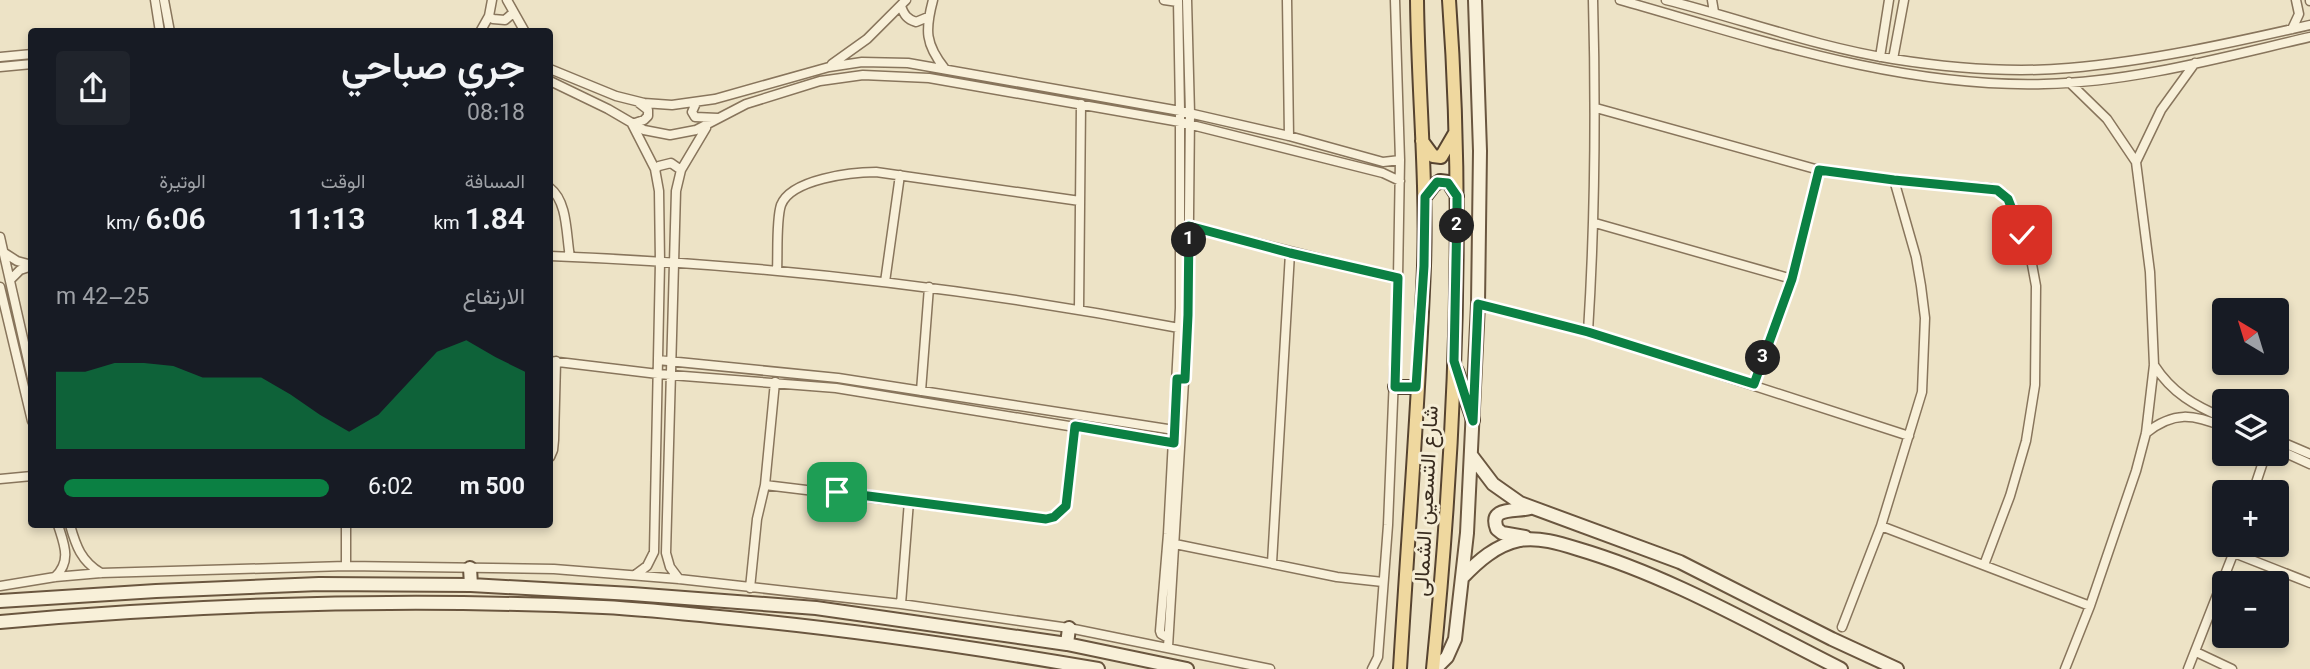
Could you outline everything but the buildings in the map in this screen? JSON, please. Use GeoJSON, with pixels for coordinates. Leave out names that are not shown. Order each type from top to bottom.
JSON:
{"type":"FeatureCollection","features":[{"type":"Feature","properties":{"kind":"main road","name":"شارع التسعين الشمالى"},"geometry":{"type":"LineString","coordinates":[[1400,669],[1424,266],[1425,197],[1417,0]]}},
{"type":"Feature","properties":{"kind":"main road","name":"شارع التسعين الشمالى"},"geometry":{"type":"LineString","coordinates":[[1434,669],[1454,361],[1457,196],[1449,0]]}},
{"type":"Feature","properties":{"kind":"main road"},"geometry":{"type":"LineString","coordinates":[[1422,141],[1433,156],[1441,158],[1456,133]]}},
{"type":"Feature","properties":{"kind":"main road"},"geometry":{"type":"LineString","coordinates":[[1425,197],[1440,181],[1448,183],[1457,196]]}},
{"type":"Feature","properties":{"kind":"main road"},"geometry":{"type":"LineString","coordinates":[[1454,361],[1473,421]]}},
{"type":"Feature","properties":{"kind":"main road"},"geometry":{"type":"LineString","coordinates":[[1395,387],[1416,387]]}},
{"type":"Feature","properties":{"kind":"street"},"geometry":{"type":"LineString","coordinates":[[155,0],[159,28]]}},
{"type":"Feature","properties":{"kind":"street"},"geometry":{"type":"LineString","coordinates":[[164,0],[169,28]]}},
{"type":"Feature","properties":{"kind":"street"},"geometry":{"type":"LineString","coordinates":[[482,28],[489,16],[492,0]]}},
{"type":"Feature","properties":{"kind":"street"},"geometry":{"type":"LineString","coordinates":[[508,0],[522,28]]}},
{"type":"Feature","properties":{"kind":"street"},"geometry":{"type":"LineString","coordinates":[[933,0],[928,17],[929,44],[945,69]]}},
{"type":"Feature","properties":{"kind":"street"},"geometry":{"type":"LineString","coordinates":[[1164,0],[1181,1]]}},
{"type":"Feature","properties":{"kind":"street"},"geometry":{"type":"LineString","coordinates":[[1287,0],[1289,136]]}},
{"type":"Feature","properties":{"kind":"street"},"geometry":{"type":"LineString","coordinates":[[1373,669],[1378,657],[1395,387],[1401,181],[1395,0]]}},
{"type":"Feature","properties":{"kind":"street"},"geometry":{"type":"LineString","coordinates":[[1434,669],[1447,657],[1455,639],[1467,533],[1478,304],[1480,151],[1475,0]]}},
{"type":"Feature","properties":{"kind":"street"},"geometry":{"type":"LineString","coordinates":[[1588,332],[1594,223],[1594,0]]}},
{"type":"Feature","properties":{"kind":"street"},"geometry":{"type":"LineString","coordinates":[[1620,0],[1818,55],[1902,73],[1994,83],[2069,82],[2109,78],[2194,63],[2310,37]]}},
{"type":"Feature","properties":{"kind":"street"},"geometry":{"type":"LineString","coordinates":[[1666,0],[1695,3],[1714,12],[1820,44],[1880,57],[1995,69],[2067,68],[2116,63],[2310,25]]}},
{"type":"Feature","properties":{"kind":"street"},"geometry":{"type":"LineString","coordinates":[[1712,0],[1714,12]]}},
{"type":"Feature","properties":{"kind":"street"},"geometry":{"type":"LineString","coordinates":[[1880,57],[1889,0]]}},
{"type":"Feature","properties":{"kind":"street"},"geometry":{"type":"LineString","coordinates":[[1893,59],[1904,0]]}},
{"type":"Feature","properties":{"kind":"street"},"geometry":{"type":"LineString","coordinates":[[2292,29],[2298,19],[2296,0]]}},
{"type":"Feature","properties":{"kind":"street"},"geometry":{"type":"LineString","coordinates":[[1168,642],[1175,544],[1181,379],[1181,1]]}},
{"type":"Feature","properties":{"kind":"street"},"geometry":{"type":"LineString","coordinates":[[1168,642],[1160,631],[1174,430],[1188,315],[1190,113],[1181,1]]}},
{"type":"Feature","properties":{"kind":"street"},"geometry":{"type":"LineString","coordinates":[[904,3],[904,15],[909,20],[916,22],[928,17]]}},
{"type":"Feature","properties":{"kind":"street"},"geometry":{"type":"LineString","coordinates":[[828,67],[867,38],[904,3]]}},
{"type":"Feature","properties":{"kind":"street"},"geometry":{"type":"LineString","coordinates":[[489,16],[499,20],[510,17],[513,13]]}},
{"type":"Feature","properties":{"kind":"street"},"geometry":{"type":"LineString","coordinates":[[2240,40],[2242,53]]}},
{"type":"Feature","properties":{"kind":"street"},"geometry":{"type":"LineString","coordinates":[[0,57],[28,54]]}},
{"type":"Feature","properties":{"kind":"street"},"geometry":{"type":"LineString","coordinates":[[553,70],[616,96],[638,102],[672,105],[696,103],[828,67],[884,62],[945,69],[1180,111],[1289,136],[1383,162],[1400,160]]}},
{"type":"Feature","properties":{"kind":"street"},"geometry":{"type":"LineString","coordinates":[[2136,162],[2161,110],[2194,63]]}},
{"type":"Feature","properties":{"kind":"street"},"geometry":{"type":"LineString","coordinates":[[0,67],[28,64]]}},
{"type":"Feature","properties":{"kind":"street"},"geometry":{"type":"LineString","coordinates":[[553,64],[563,75]]}},
{"type":"Feature","properties":{"kind":"street"},"geometry":{"type":"LineString","coordinates":[[1994,83],[1995,69]]}},
{"type":"Feature","properties":{"kind":"street"},"geometry":{"type":"LineString","coordinates":[[553,82],[643,130],[670,135],[696,131],[746,104],[820,81],[863,75],[929,78],[1190,124],[1383,173],[1401,181]]}},
{"type":"Feature","properties":{"kind":"street"},"geometry":{"type":"LineString","coordinates":[[2065,669],[2090,606],[2136,471],[2146,433],[2154,365],[2150,272],[2136,162],[2107,119],[2069,82]]}},
{"type":"Feature","properties":{"kind":"street"},"geometry":{"type":"LineString","coordinates":[[632,124],[648,116],[648,110],[638,102]]}},
{"type":"Feature","properties":{"kind":"street"},"geometry":{"type":"LineString","coordinates":[[696,103],[692,112],[695,117],[719,118]]}},
{"type":"Feature","properties":{"kind":"street"},"geometry":{"type":"LineString","coordinates":[[1079,309],[1081,104]]}},
{"type":"Feature","properties":{"kind":"street"},"geometry":{"type":"LineString","coordinates":[[1596,108],[1819,170],[1894,180],[1991,188],[2003,193],[2011,205],[2031,259],[2036,286],[2035,384],[2026,441],[2010,496],[1984,565]]}},
{"type":"Feature","properties":{"kind":"street"},"geometry":{"type":"LineString","coordinates":[[632,124],[655,169],[659,191],[660,261],[654,552],[647,566],[635,575]]}},
{"type":"Feature","properties":{"kind":"street"},"geometry":{"type":"LineString","coordinates":[[679,579],[670,567],[666,553],[676,191],[681,170],[708,125]]}},
{"type":"Feature","properties":{"kind":"street"},"geometry":{"type":"LineString","coordinates":[[655,169],[671,163],[681,170]]}},
{"type":"Feature","properties":{"kind":"street"},"geometry":{"type":"LineString","coordinates":[[1754,384],[1792,279],[1819,170]]}},
{"type":"Feature","properties":{"kind":"street"},"geometry":{"type":"LineString","coordinates":[[777,271],[780,214],[786,197],[809,184],[842,174],[876,172],[1080,201]]}},
{"type":"Feature","properties":{"kind":"street"},"geometry":{"type":"LineString","coordinates":[[885,282],[900,175]]}},
{"type":"Feature","properties":{"kind":"street"},"geometry":{"type":"LineString","coordinates":[[1842,627],[1881,526],[1922,392],[1925,318],[1916,257],[1894,180]]}},
{"type":"Feature","properties":{"kind":"street"},"geometry":{"type":"LineString","coordinates":[[553,190],[562,205],[570,257]]}},
{"type":"Feature","properties":{"kind":"street"},"geometry":{"type":"LineString","coordinates":[[1594,223],[1792,279]]}},
{"type":"Feature","properties":{"kind":"street"},"geometry":{"type":"LineString","coordinates":[[1189,226],[1398,278]]}},
{"type":"Feature","properties":{"kind":"street"},"geometry":{"type":"LineString","coordinates":[[0,237],[28,360]]}},
{"type":"Feature","properties":{"kind":"street"},"geometry":{"type":"LineString","coordinates":[[3,252],[28,264]]}},
{"type":"Feature","properties":{"kind":"street"},"geometry":{"type":"LineString","coordinates":[[1272,563],[1290,253]]}},
{"type":"Feature","properties":{"kind":"street"},"geometry":{"type":"LineString","coordinates":[[553,256],[674,262],[929,287],[1079,309],[1179,328]]}},
{"type":"Feature","properties":{"kind":"street"},"geometry":{"type":"LineString","coordinates":[[10,280],[28,267]]}},
{"type":"Feature","properties":{"kind":"street"},"geometry":{"type":"LineString","coordinates":[[0,287],[28,406]]}},
{"type":"Feature","properties":{"kind":"street"},"geometry":{"type":"LineString","coordinates":[[921,391],[929,287]]}},
{"type":"Feature","properties":{"kind":"street"},"geometry":{"type":"LineString","coordinates":[[1478,304],[1588,332],[1909,436]]}},
{"type":"Feature","properties":{"kind":"street"},"geometry":{"type":"LineString","coordinates":[[658,360],[838,378],[1174,430]]}},
{"type":"Feature","properties":{"kind":"street"},"geometry":{"type":"LineString","coordinates":[[553,450],[553,361],[658,374],[836,388],[1174,443]]}},
{"type":"Feature","properties":{"kind":"street"},"geometry":{"type":"LineString","coordinates":[[2154,365],[2181,396],[2212,419]]}},
{"type":"Feature","properties":{"kind":"street"},"geometry":{"type":"LineString","coordinates":[[21,381],[28,379]]}},
{"type":"Feature","properties":{"kind":"street"},"geometry":{"type":"LineString","coordinates":[[750,588],[757,519],[765,485],[775,382]]}},
{"type":"Feature","properties":{"kind":"street"},"geometry":{"type":"LineString","coordinates":[[2146,433],[2174,417],[2212,416]]}},
{"type":"Feature","properties":{"kind":"street"},"geometry":{"type":"LineString","coordinates":[[765,485],[909,500],[1046,519],[1054,517],[1066,506],[1075,426]]}},
{"type":"Feature","properties":{"kind":"street"},"geometry":{"type":"LineString","coordinates":[[2289,445],[2310,454]]}},
{"type":"Feature","properties":{"kind":"street"},"geometry":{"type":"LineString","coordinates":[[2289,454],[2310,464]]}},
{"type":"Feature","properties":{"kind":"street"},"geometry":{"type":"LineString","coordinates":[[1471,455],[1493,484],[1510,498],[1530,508],[1680,562],[1897,669]]}},
{"type":"Feature","properties":{"kind":"street"},"geometry":{"type":"LineString","coordinates":[[0,479],[28,476]]}},
{"type":"Feature","properties":{"kind":"street"},"geometry":{"type":"LineString","coordinates":[[901,604],[909,500]]}},
{"type":"Feature","properties":{"kind":"street"},"geometry":{"type":"LineString","coordinates":[[1529,539],[1502,533],[1495,523],[1500,512],[1530,508]]}},
{"type":"Feature","properties":{"kind":"street"},"geometry":{"type":"LineString","coordinates":[[1881,526],[2090,606]]}},
{"type":"Feature","properties":{"kind":"street"},"geometry":{"type":"LineString","coordinates":[[55,577],[66,561],[59,528]]}},
{"type":"Feature","properties":{"kind":"street"},"geometry":{"type":"LineString","coordinates":[[71,528],[83,558],[101,573]]}},
{"type":"Feature","properties":{"kind":"street"},"geometry":{"type":"LineString","coordinates":[[346,528],[346,566]]}},
{"type":"Feature","properties":{"kind":"street"},"geometry":{"type":"LineString","coordinates":[[1462,578],[1496,549],[1518,540],[1559,543],[1640,571],[1841,669]]}},
{"type":"Feature","properties":{"kind":"street"},"geometry":{"type":"LineString","coordinates":[[1175,544],[1347,579],[1382,582]]}},
{"type":"Feature","properties":{"kind":"street"},"geometry":{"type":"LineString","coordinates":[[2188,669],[2232,557]]}},
{"type":"Feature","properties":{"kind":"street"},"geometry":{"type":"LineString","coordinates":[[2253,557],[2310,583]]}},
{"type":"Feature","properties":{"kind":"street"},"geometry":{"type":"LineString","coordinates":[[0,586],[101,573],[346,566],[554,569],[679,579],[901,604],[1168,642],[1270,669]]}},
{"type":"Feature","properties":{"kind":"street"},"geometry":{"type":"LineString","coordinates":[[470,568],[471,585]]}},
{"type":"Feature","properties":{"kind":"street"},"geometry":{"type":"LineString","coordinates":[[0,601],[319,584],[471,585],[632,594],[816,608],[1067,644],[1187,669]]}},
{"type":"Feature","properties":{"kind":"street"},"geometry":{"type":"LineString","coordinates":[[179,590],[177,601],[181,608]]}},
{"type":"Feature","properties":{"kind":"street"},"geometry":{"type":"LineString","coordinates":[[156,591],[161,598],[158,610]]}},
{"type":"Feature","properties":{"kind":"street"},"geometry":{"type":"LineString","coordinates":[[0,621],[181,608],[362,603],[589,607],[904,637],[1098,669]]}},
{"type":"Feature","properties":{"kind":"street"},"geometry":{"type":"LineString","coordinates":[[786,606],[790,613],[786,624]]}},
{"type":"Feature","properties":{"kind":"street"},"geometry":{"type":"LineString","coordinates":[[813,627],[809,619],[816,608]]}},
{"type":"Feature","properties":{"kind":"street"},"geometry":{"type":"LineString","coordinates":[[1067,644],[1069,628]]}},
{"type":"Feature","properties":{"kind":"street"},"geometry":{"type":"LineString","coordinates":[[2196,652],[2232,669]]}},
{"type":"Feature","properties":{"kind":"route"},"geometry":{"type":"LineString","coordinates":[[837,492],[1046,519],[1061,513],[1066,506],[1075,426],[1174,443],[1177,379],[1185,379],[1189,226],[1398,278],[1395,387],[1416,387],[1424,266],[1425,197],[1437,182],[1448,183],[1457,196],[1454,361],[1473,421],[1478,304],[1588,332],[1754,384],[1792,279],[1819,170],[1894,180],[1991,188],[2003,193],[2008,199],[2022,235]]}}]}
